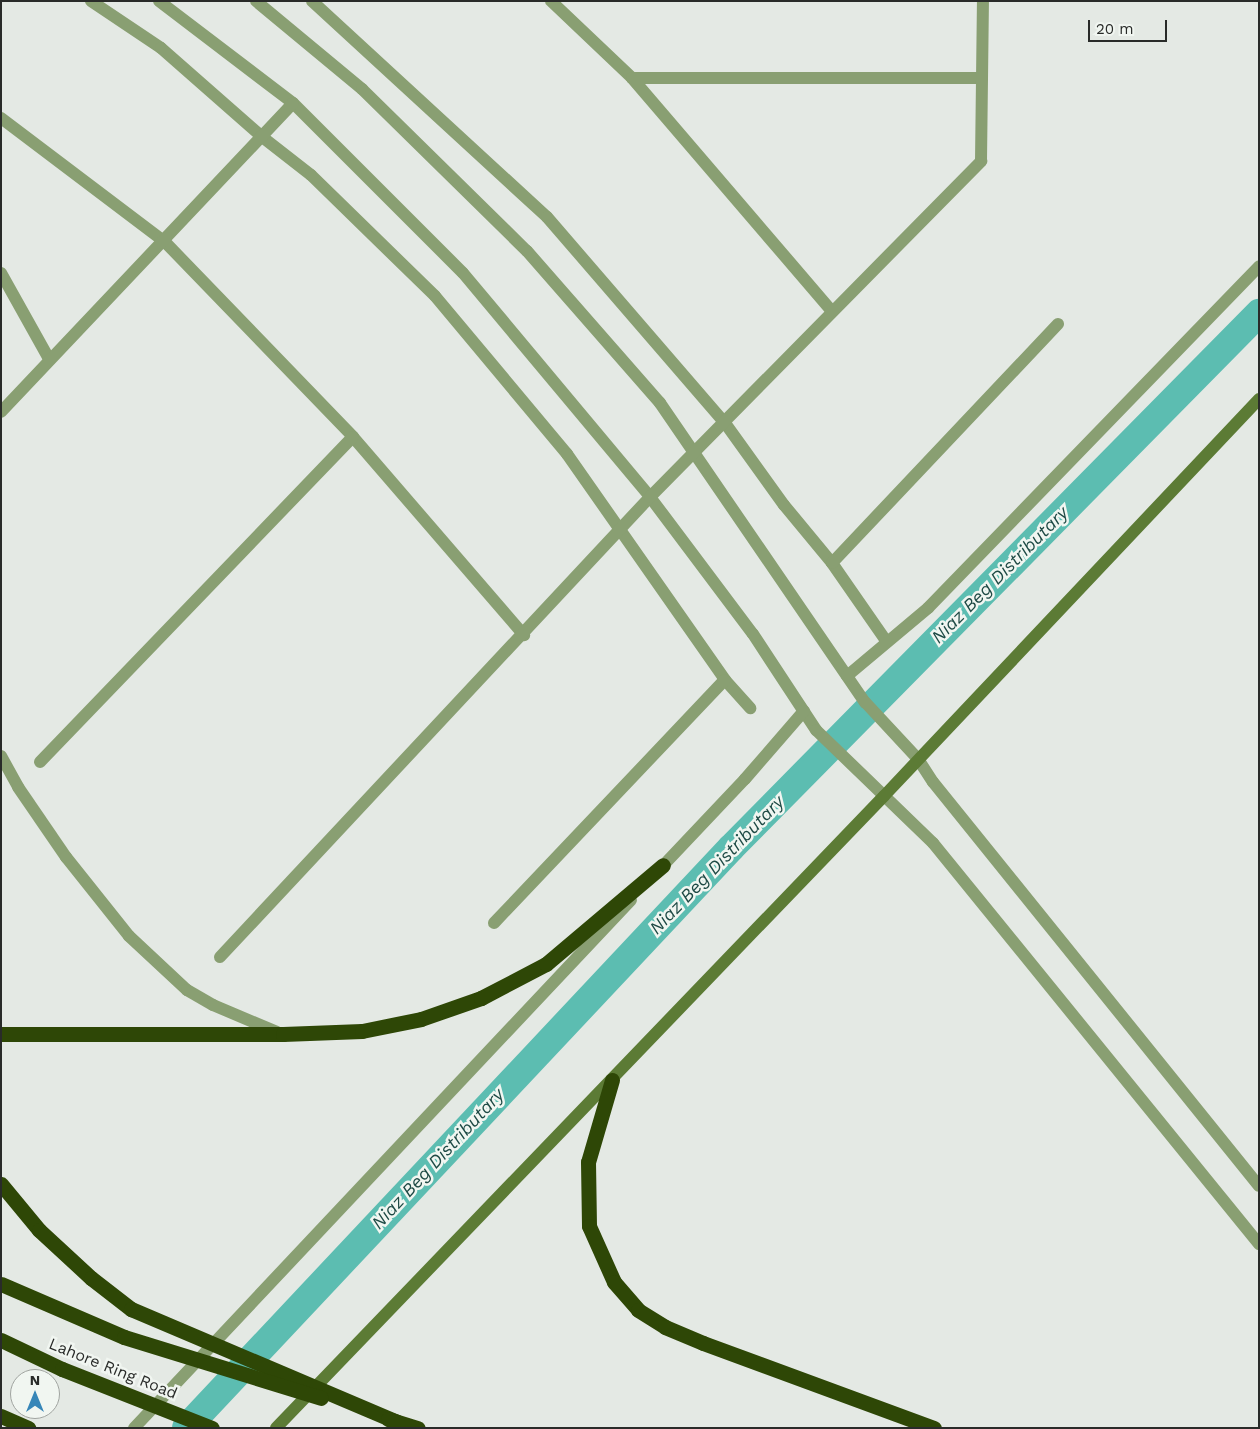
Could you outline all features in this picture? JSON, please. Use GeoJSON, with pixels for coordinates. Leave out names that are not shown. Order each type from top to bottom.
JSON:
{"type":"FeatureCollection","features":[{"type":"Feature","properties":{"kind":"highway"},"geometry":{"type":"LineString","coordinates":[[1,1034],[283,1034],[362,1031],[421,1019],[482,998],[546,964],[664,865]]}},
{"type":"Feature","properties":{"kind":"highway"},"geometry":{"type":"LineString","coordinates":[[612,1080],[588,1162],[588,1226],[614,1282],[638,1310],[665,1327],[703,1343],[934,1428]]}},
{"type":"Feature","properties":{"kind":"highway"},"geometry":{"type":"LineString","coordinates":[[1,1184],[39,1230],[91,1278],[131,1309],[194,1334],[397,1422]]}},
{"type":"Feature","properties":{"kind":"highway"},"geometry":{"type":"LineString","coordinates":[[1,1284],[124,1337],[418,1428]]}},
{"type":"Feature","properties":{"kind":"highway","name":"Lahore Ring Road"},"geometry":{"type":"LineString","coordinates":[[1,1340],[62,1368],[212,1428]]}},
{"type":"Feature","properties":{"kind":"highway"},"geometry":{"type":"LineString","coordinates":[[1,1416],[23,1426]]}},
{"type":"Feature","properties":{"kind":"main road"},"geometry":{"type":"LineString","coordinates":[[276,1428],[884,796],[1259,399]]}},
{"type":"Feature","properties":{"kind":"street"},"geometry":{"type":"LineString","coordinates":[[91,1],[161,48],[261,136],[311,175],[435,296],[567,454],[725,680],[750,708]]}},
{"type":"Feature","properties":{"kind":"street"},"geometry":{"type":"LineString","coordinates":[[159,1],[293,103],[463,273],[650,497],[753,634],[804,711],[827,741],[933,843],[1259,1244]]}},
{"type":"Feature","properties":{"kind":"street"},"geometry":{"type":"LineString","coordinates":[[256,1],[362,89],[527,251],[660,403],[865,702],[918,759],[939,790],[1259,1186]]}},
{"type":"Feature","properties":{"kind":"street"},"geometry":{"type":"LineString","coordinates":[[312,1],[548,217],[725,423],[784,505],[832,563],[887,642]]}},
{"type":"Feature","properties":{"kind":"street"},"geometry":{"type":"LineString","coordinates":[[551,1],[632,78],[831,310]]}},
{"type":"Feature","properties":{"kind":"street"},"geometry":{"type":"LineString","coordinates":[[220,957],[524,635],[650,497],[725,423],[831,310],[981,161],[982,1]]}},
{"type":"Feature","properties":{"kind":"street"},"geometry":{"type":"LineString","coordinates":[[632,78],[982,78]]}},
{"type":"Feature","properties":{"kind":"street"},"geometry":{"type":"LineString","coordinates":[[1,412],[49,359],[165,242],[293,103]]}},
{"type":"Feature","properties":{"kind":"street"},"geometry":{"type":"LineString","coordinates":[[1,118],[165,242],[353,437],[524,635]]}},
{"type":"Feature","properties":{"kind":"street"},"geometry":{"type":"LineString","coordinates":[[847,676],[928,608],[1259,266]]}},
{"type":"Feature","properties":{"kind":"street"},"geometry":{"type":"LineString","coordinates":[[1,273],[49,359]]}},
{"type":"Feature","properties":{"kind":"street"},"geometry":{"type":"LineString","coordinates":[[832,563],[1058,324]]}},
{"type":"Feature","properties":{"kind":"street"},"geometry":{"type":"LineString","coordinates":[[40,762],[353,437]]}},
{"type":"Feature","properties":{"kind":"street"},"geometry":{"type":"LineString","coordinates":[[494,923],[725,680]]}},
{"type":"Feature","properties":{"kind":"street"},"geometry":{"type":"LineString","coordinates":[[134,1428],[745,780],[804,711]]}},
{"type":"Feature","properties":{"kind":"street"},"geometry":{"type":"LineString","coordinates":[[1,756],[18,787],[66,857],[129,936],[187,990],[213,1005],[283,1034]]}},
{"type":"Feature","properties":{"kind":"waterway","name":"Niaz Beg Distributary"},"geometry":{"type":"LineString","coordinates":[[186,1428],[731,848],[1259,313]]}}]}
